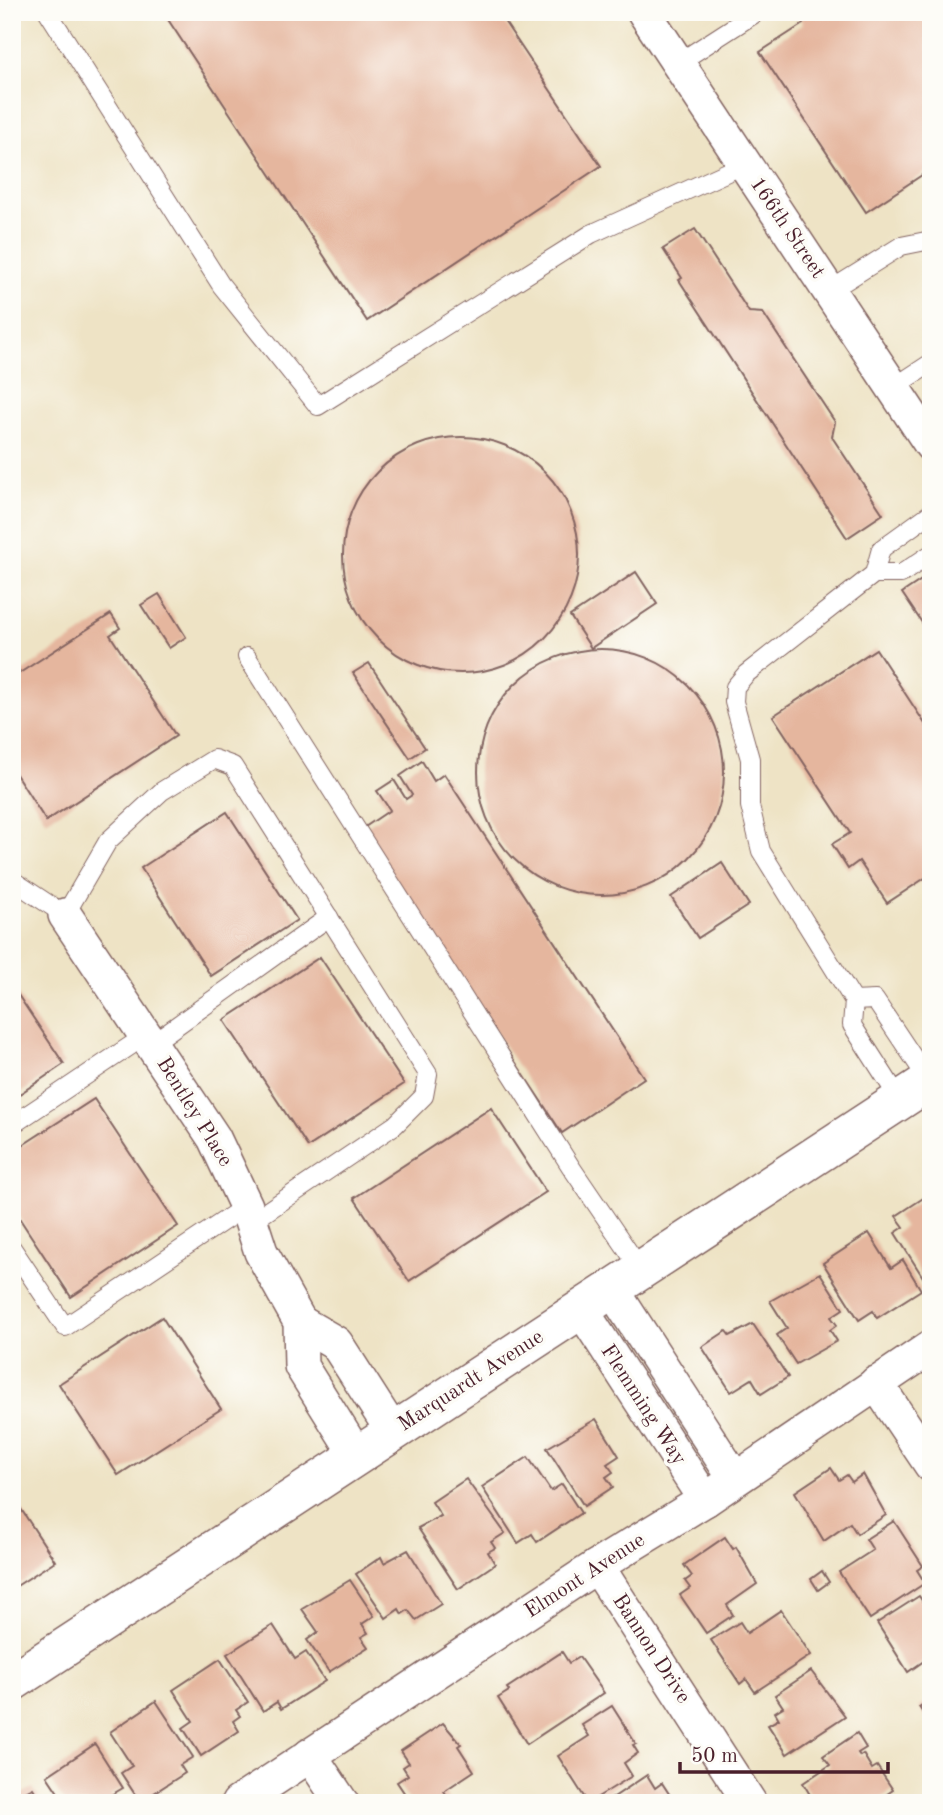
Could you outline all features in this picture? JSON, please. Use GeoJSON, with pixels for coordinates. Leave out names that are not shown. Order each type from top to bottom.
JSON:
{"type":"FeatureCollection","features":[{"type":"Feature","properties":{"kind":"main road","name":"Marquardt Avenue"},"geometry":{"type":"LineString","coordinates":[[12,1682],[920,1087]]}},
{"type":"Feature","properties":{"kind":"street","name":"166th Street"},"geometry":{"type":"LineString","coordinates":[[644,12],[931,445]]}},
{"type":"Feature","properties":{"kind":"street","name":"Bentley Place"},"geometry":{"type":"LineString","coordinates":[[65,915],[214,1138],[248,1214],[261,1252],[300,1322],[301,1366],[357,1456]]}},
{"type":"Feature","properties":{"kind":"street","name":"Flemming Way"},"geometry":{"type":"LineString","coordinates":[[611,1289],[735,1479]]}},
{"type":"Feature","properties":{"kind":"street","name":"Flemming Way"},"geometry":{"type":"LineString","coordinates":[[611,1289],[705,1500]]}},
{"type":"Feature","properties":{"kind":"street"},"geometry":{"type":"LineString","coordinates":[[300,1322],[336,1343],[393,1432]]}},
{"type":"Feature","properties":{"kind":"street","name":"Elmont Avenue"},"geometry":{"type":"LineString","coordinates":[[238,1803],[597,1566],[705,1500],[931,1347]]}},
{"type":"Feature","properties":{"kind":"street"},"geometry":{"type":"LineString","coordinates":[[876,1383],[931,1465]]}},
{"type":"Feature","properties":{"kind":"street","name":"Bannon Drive"},"geometry":{"type":"LineString","coordinates":[[597,1566],[750,1803]]}},
{"type":"Feature","properties":{"kind":"street"},"geometry":{"type":"LineString","coordinates":[[310,1755],[342,1803]]}},
{"type":"Feature","properties":{"kind":"lane"},"geometry":{"type":"LineString","coordinates":[[48,12],[221,285],[318,406],[591,234],[744,164]]}},
{"type":"Feature","properties":{"kind":"lane"},"geometry":{"type":"LineString","coordinates":[[678,63],[754,14],[753,12]]}},
{"type":"Feature","properties":{"kind":"lane"},"geometry":{"type":"LineString","coordinates":[[829,291],[901,246],[931,240]]}},
{"type":"Feature","properties":{"kind":"lane"},"geometry":{"type":"LineString","coordinates":[[893,388],[931,363]]}},
{"type":"Feature","properties":{"kind":"lane"},"geometry":{"type":"LineString","coordinates":[[920,1087],[852,1025],[855,1001],[761,851],[750,806],[750,759],[734,702],[735,687],[746,674],[874,574],[881,549],[931,513]]}},
{"type":"Feature","properties":{"kind":"lane"},"geometry":{"type":"LineString","coordinates":[[874,574],[901,574],[931,554]]}},
{"type":"Feature","properties":{"kind":"lane"},"geometry":{"type":"LineString","coordinates":[[247,657],[570,1167],[611,1289]]}},
{"type":"Feature","properties":{"kind":"lane"},"geometry":{"type":"LineString","coordinates":[[12,880],[65,915],[108,841],[162,792],[214,759],[233,766],[428,1073],[424,1096],[395,1125],[65,1327],[12,1248]]}},
{"type":"Feature","properties":{"kind":"lane"},"geometry":{"type":"LineString","coordinates":[[12,1125],[148,1040],[329,917]]}},
{"type":"Feature","properties":{"kind":"lane"},"geometry":{"type":"LineString","coordinates":[[855,1001],[875,1000],[920,1087]]}},
{"type":"Feature","properties":{"kind":"building"},"geometry":{"type":"Polygon","coordinates":[[[163,12],[498,12],[601,166],[367,321],[163,12]]]}},
{"type":"Feature","properties":{"kind":"building"},"geometry":{"type":"Polygon","coordinates":[[[796,12],[931,12],[931,169],[866,212],[760,52],[803,24],[796,12]]]}},
{"type":"Feature","properties":{"kind":"building"},"geometry":{"type":"Polygon","coordinates":[[[695,229],[749,312],[763,313],[835,422],[832,437],[883,514],[847,538],[679,280],[682,278],[663,249],[695,229]]]}},
{"type":"Feature","properties":{"kind":"building"},"geometry":{"type":"Polygon","coordinates":[[[449,437],[473,437],[517,451],[545,471],[570,510],[577,532],[577,578],[570,600],[545,639],[517,659],[495,668],[473,673],[449,673],[405,659],[377,639],[357,611],[348,589],[343,567],[343,543],[357,499],[377,471],[405,451],[427,442],[449,437]]]}},
{"type":"Feature","properties":{"kind":"building"},"geometry":{"type":"Polygon","coordinates":[[[636,572],[657,604],[591,648],[570,616],[636,572]]]}},
{"type":"Feature","properties":{"kind":"building"},"geometry":{"type":"Polygon","coordinates":[[[926,577],[931,585],[931,636],[902,593],[926,577]]]}},
{"type":"Feature","properties":{"kind":"building"},"geometry":{"type":"Polygon","coordinates":[[[159,594],[186,637],[169,648],[141,605],[159,594]]]}},
{"type":"Feature","properties":{"kind":"building"},"geometry":{"type":"Polygon","coordinates":[[[111,614],[120,628],[110,635],[176,736],[46,821],[12,768],[12,678],[111,614]]]}},
{"type":"Feature","properties":{"kind":"building"},"geometry":{"type":"Polygon","coordinates":[[[601,649],[648,659],[669,670],[688,685],[703,704],[714,725],[724,772],[714,819],[703,840],[688,859],[669,874],[648,885],[601,895],[554,885],[533,874],[514,859],[499,840],[488,819],[478,772],[488,725],[499,704],[514,685],[533,670],[554,659],[601,649]]]}},
{"type":"Feature","properties":{"kind":"building"},"geometry":{"type":"Polygon","coordinates":[[[876,649],[931,733],[931,874],[887,903],[859,861],[848,869],[832,844],[850,833],[773,716],[876,649]]]}},
{"type":"Feature","properties":{"kind":"building"},"geometry":{"type":"Polygon","coordinates":[[[369,663],[425,748],[410,758],[353,673],[369,663]]]}},
{"type":"Feature","properties":{"kind":"building"},"geometry":{"type":"Polygon","coordinates":[[[422,761],[434,781],[444,774],[644,1078],[562,1133],[362,829],[390,810],[377,791],[394,780],[406,799],[412,795],[400,776],[422,761]]]}},
{"type":"Feature","properties":{"kind":"building"},"geometry":{"type":"Polygon","coordinates":[[[227,812],[297,920],[211,976],[141,868],[227,812]]]}},
{"type":"Feature","properties":{"kind":"building"},"geometry":{"type":"Polygon","coordinates":[[[722,863],[749,905],[698,938],[671,897],[722,863]]]}},
{"type":"Feature","properties":{"kind":"building"},"geometry":{"type":"Polygon","coordinates":[[[320,957],[404,1084],[308,1147],[224,1020],[320,957]]]}},
{"type":"Feature","properties":{"kind":"building"},"geometry":{"type":"Polygon","coordinates":[[[12,986],[64,1064],[12,1099],[12,986]]]}},
{"type":"Feature","properties":{"kind":"building"},"geometry":{"type":"Polygon","coordinates":[[[94,1099],[178,1226],[71,1297],[12,1207],[12,1152],[94,1099]]]}},
{"type":"Feature","properties":{"kind":"building"},"geometry":{"type":"Polygon","coordinates":[[[491,1108],[546,1192],[409,1281],[354,1198],[491,1108]]]}},
{"type":"Feature","properties":{"kind":"building"},"geometry":{"type":"Polygon","coordinates":[[[931,1193],[931,1279],[926,1282],[895,1233],[904,1227],[896,1216],[931,1193]]]}},
{"type":"Feature","properties":{"kind":"building"},"geometry":{"type":"Polygon","coordinates":[[[869,1233],[891,1268],[903,1260],[921,1290],[877,1318],[873,1311],[859,1320],[823,1263],[869,1233]]]}},
{"type":"Feature","properties":{"kind":"building"},"geometry":{"type":"Polygon","coordinates":[[[820,1273],[843,1309],[831,1317],[837,1325],[830,1330],[837,1341],[796,1364],[777,1335],[787,1328],[770,1301],[820,1273]]]}},
{"type":"Feature","properties":{"kind":"building"},"geometry":{"type":"Polygon","coordinates":[[[162,1317],[221,1409],[118,1475],[59,1384],[162,1317]]]}},
{"type":"Feature","properties":{"kind":"building"},"geometry":{"type":"Polygon","coordinates":[[[753,1324],[788,1377],[761,1394],[752,1379],[731,1392],[702,1347],[726,1331],[730,1336],[753,1324]]]}},
{"type":"Feature","properties":{"kind":"building"},"geometry":{"type":"Polygon","coordinates":[[[596,1419],[619,1456],[607,1464],[613,1472],[606,1477],[613,1487],[584,1506],[547,1448],[596,1419]]]}},
{"type":"Feature","properties":{"kind":"building"},"geometry":{"type":"Polygon","coordinates":[[[528,1457],[551,1491],[562,1484],[581,1513],[537,1542],[532,1534],[518,1543],[482,1487],[528,1457]]]}},
{"type":"Feature","properties":{"kind":"building"},"geometry":{"type":"Polygon","coordinates":[[[831,1468],[839,1480],[847,1475],[852,1482],[863,1474],[886,1515],[857,1534],[850,1523],[824,1541],[795,1492],[831,1468]]]}},
{"type":"Feature","properties":{"kind":"building"},"geometry":{"type":"Polygon","coordinates":[[[466,1479],[505,1533],[491,1542],[495,1548],[488,1552],[495,1564],[458,1589],[418,1528],[441,1516],[432,1502],[466,1479]]]}},
{"type":"Feature","properties":{"kind":"building"},"geometry":{"type":"Polygon","coordinates":[[[17,1503],[55,1561],[12,1589],[12,1506],[17,1503]]]}},
{"type":"Feature","properties":{"kind":"building"},"geometry":{"type":"Polygon","coordinates":[[[894,1521],[923,1566],[917,1570],[925,1583],[870,1619],[839,1572],[873,1550],[866,1539],[894,1521]]]}},
{"type":"Feature","properties":{"kind":"building"},"geometry":{"type":"Polygon","coordinates":[[[725,1537],[733,1549],[736,1547],[757,1584],[727,1605],[733,1615],[706,1633],[680,1595],[690,1588],[685,1581],[692,1576],[684,1565],[725,1537]]]}},
{"type":"Feature","properties":{"kind":"building"},"geometry":{"type":"Polygon","coordinates":[[[408,1550],[441,1604],[416,1620],[408,1610],[402,1614],[399,1609],[386,1618],[356,1574],[381,1557],[384,1563],[408,1550]]]}},
{"type":"Feature","properties":{"kind":"building"},"geometry":{"type":"Polygon","coordinates":[[[822,1571],[829,1582],[818,1590],[811,1579],[822,1571]]]}},
{"type":"Feature","properties":{"kind":"building"},"geometry":{"type":"Polygon","coordinates":[[[350,1580],[374,1616],[362,1624],[368,1633],[361,1637],[368,1647],[329,1672],[307,1640],[318,1632],[302,1609],[350,1580]]]}},
{"type":"Feature","properties":{"kind":"building"},"geometry":{"type":"Polygon","coordinates":[[[919,1596],[927,1608],[931,1606],[931,1656],[908,1672],[877,1623],[919,1596]]]}},
{"type":"Feature","properties":{"kind":"building"},"geometry":{"type":"Polygon","coordinates":[[[781,1610],[811,1655],[755,1692],[746,1679],[740,1684],[711,1640],[740,1622],[747,1633],[781,1610]]]}},
{"type":"Feature","properties":{"kind":"building"},"geometry":{"type":"Polygon","coordinates":[[[273,1625],[295,1659],[306,1652],[325,1681],[281,1709],[277,1702],[263,1711],[227,1654],[273,1625]]]}},
{"type":"Feature","properties":{"kind":"building"},"geometry":{"type":"Polygon","coordinates":[[[562,1652],[569,1663],[579,1657],[604,1693],[527,1744],[498,1698],[509,1691],[507,1688],[562,1652]]]}},
{"type":"Feature","properties":{"kind":"building"},"geometry":{"type":"Polygon","coordinates":[[[220,1659],[248,1702],[236,1710],[240,1716],[233,1721],[239,1731],[201,1756],[183,1728],[193,1721],[173,1690],[220,1659]]]}},
{"type":"Feature","properties":{"kind":"building"},"geometry":{"type":"Polygon","coordinates":[[[811,1671],[845,1716],[787,1754],[768,1725],[779,1719],[775,1712],[783,1707],[775,1695],[811,1671]]]}},
{"type":"Feature","properties":{"kind":"building"},"geometry":{"type":"Polygon","coordinates":[[[931,1699],[931,1725],[919,1707],[931,1699]]]}},
{"type":"Feature","properties":{"kind":"building"},"geometry":{"type":"Polygon","coordinates":[[[156,1701],[193,1757],[180,1765],[185,1773],[140,1802],[121,1773],[132,1766],[110,1732],[156,1701]]]}},
{"type":"Feature","properties":{"kind":"building"},"geometry":{"type":"Polygon","coordinates":[[[612,1706],[636,1744],[633,1745],[638,1753],[624,1763],[632,1776],[588,1803],[558,1756],[589,1736],[582,1725],[612,1706]]]}},
{"type":"Feature","properties":{"kind":"building"},"geometry":{"type":"Polygon","coordinates":[[[443,1723],[461,1744],[458,1746],[474,1771],[444,1791],[450,1800],[447,1803],[411,1803],[397,1782],[408,1775],[403,1767],[409,1763],[401,1751],[443,1723]]]}},
{"type":"Feature","properties":{"kind":"building"},"geometry":{"type":"Polygon","coordinates":[[[857,1733],[866,1748],[858,1753],[860,1756],[863,1754],[872,1769],[877,1766],[893,1790],[874,1803],[815,1803],[803,1783],[830,1765],[823,1756],[857,1733]]]}},
{"type":"Feature","properties":{"kind":"building"},"geometry":{"type":"Polygon","coordinates":[[[95,1744],[123,1788],[111,1795],[116,1803],[65,1803],[47,1776],[95,1744]]]}},
{"type":"Feature","properties":{"kind":"building"},"geometry":{"type":"Polygon","coordinates":[[[647,1775],[655,1788],[662,1783],[675,1803],[605,1803],[647,1775]]]}},
{"type":"Feature","properties":{"kind":"building"},"geometry":{"type":"Polygon","coordinates":[[[33,1788],[42,1803],[12,1803],[12,1799],[33,1788]]]}}]}
